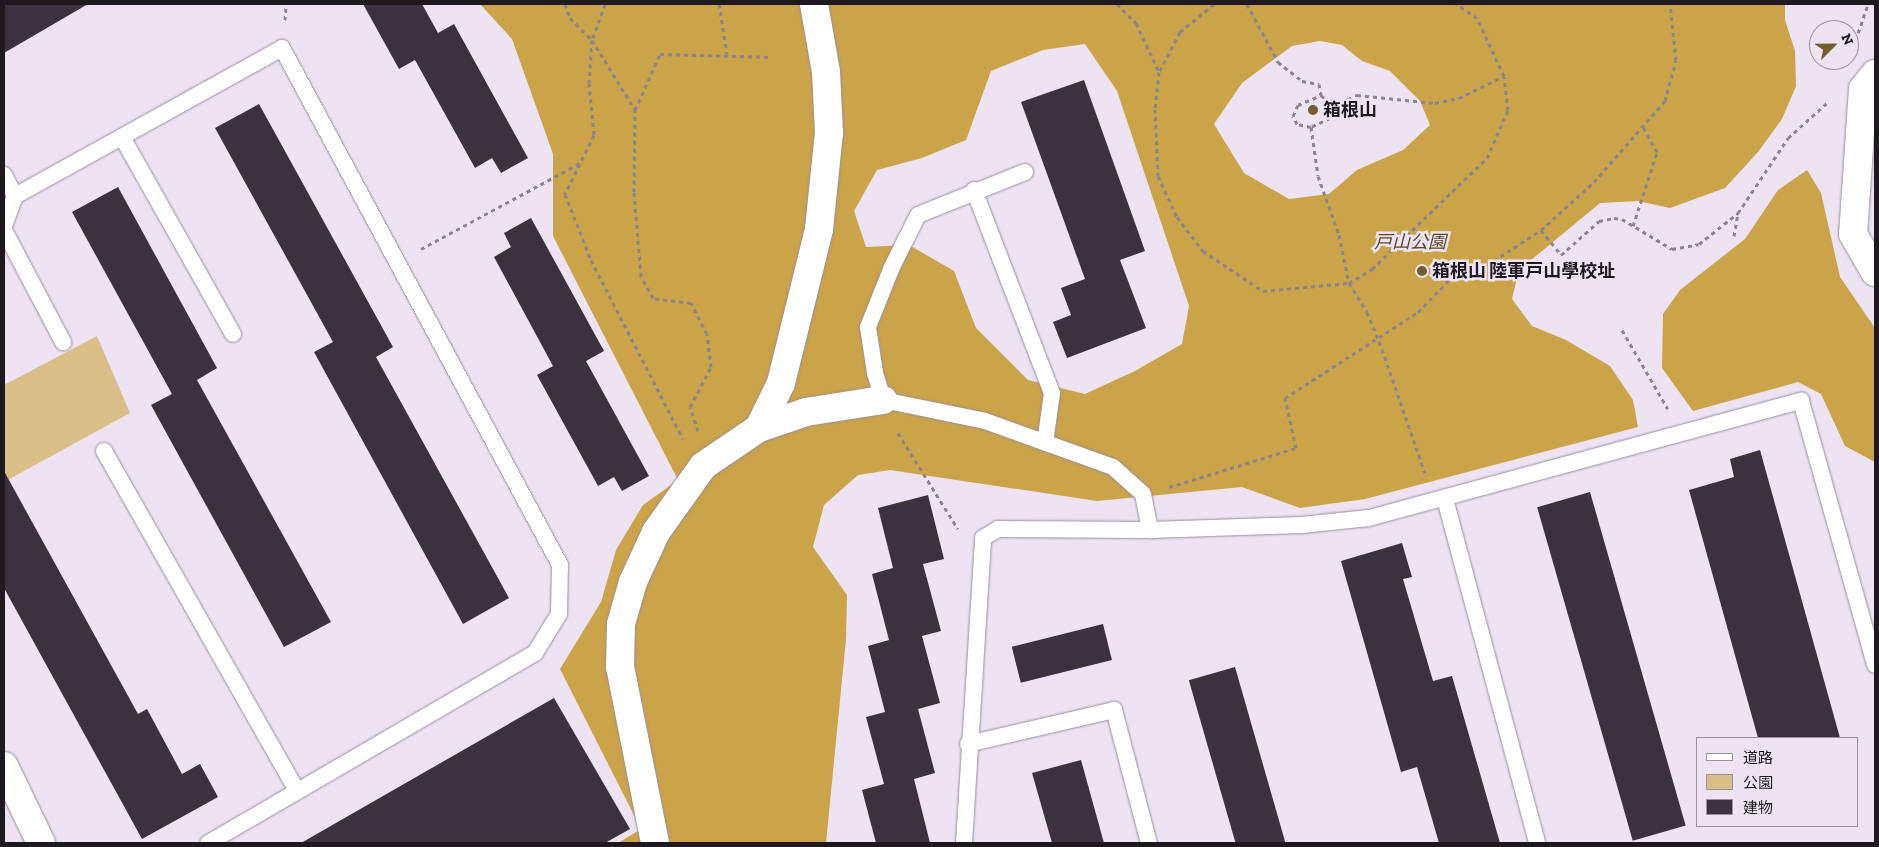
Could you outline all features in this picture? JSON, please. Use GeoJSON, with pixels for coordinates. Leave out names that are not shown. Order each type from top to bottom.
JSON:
{"type":"FeatureCollection","features":[{"type":"Feature","properties":{"kind":"street"},"geometry":{"type":"LineString","coordinates":[[759,428],[782,383],[819,229],[829,133],[826,72],[814,4]]}},
{"type":"Feature","properties":{"kind":"street"},"geometry":{"type":"LineString","coordinates":[[1869,82],[1853,234],[1875,272]]}},
{"type":"Feature","properties":{"kind":"street"},"geometry":{"type":"LineString","coordinates":[[655,843],[620,666],[621,624],[633,582],[656,532],[708,463],[759,428],[806,412],[883,400]]}},
{"type":"Feature","properties":{"kind":"street"},"geometry":{"type":"LineString","coordinates":[[4,766],[41,843]]}},
{"type":"Feature","properties":{"kind":"lane"},"geometry":{"type":"LineString","coordinates":[[4,226],[15,196],[282,48],[399,260],[560,565],[559,614],[535,653],[296,789],[208,843]]}},
{"type":"Feature","properties":{"kind":"lane"},"geometry":{"type":"LineString","coordinates":[[122,137],[233,334]]}},
{"type":"Feature","properties":{"kind":"lane"},"geometry":{"type":"LineString","coordinates":[[1024,172],[974,190],[918,215],[892,267],[868,327],[875,373],[883,400],[985,421],[1113,467],[1143,494],[1150,530]]}},
{"type":"Feature","properties":{"kind":"lane"},"geometry":{"type":"LineString","coordinates":[[4,175],[15,196]]}},
{"type":"Feature","properties":{"kind":"lane"},"geometry":{"type":"LineString","coordinates":[[974,190],[1052,393],[1045,443]]}},
{"type":"Feature","properties":{"kind":"lane"},"geometry":{"type":"LineString","coordinates":[[4,230],[64,342]]}},
{"type":"Feature","properties":{"kind":"lane"},"geometry":{"type":"LineString","coordinates":[[964,843],[968,744],[983,538],[998,529],[1150,530],[1302,526],[1369,518],[1801,401],[1875,666]]}},
{"type":"Feature","properties":{"kind":"lane"},"geometry":{"type":"LineString","coordinates":[[104,451],[296,789]]}},
{"type":"Feature","properties":{"kind":"lane"},"geometry":{"type":"LineString","coordinates":[[1444,499],[1537,843]]}},
{"type":"Feature","properties":{"kind":"lane"},"geometry":{"type":"LineString","coordinates":[[968,744],[1114,710],[1149,843]]}},
{"type":"Feature","properties":{"kind":"path"},"geometry":{"type":"LineString","coordinates":[[565,4],[570,18],[592,40],[635,110]]}},
{"type":"Feature","properties":{"kind":"path"},"geometry":{"type":"LineString","coordinates":[[605,4],[592,40],[589,83],[594,135],[565,194],[591,260],[683,440],[708,463]]}},
{"type":"Feature","properties":{"kind":"path"},"geometry":{"type":"LineString","coordinates":[[719,4],[727,54]]}},
{"type":"Feature","properties":{"kind":"path"},"geometry":{"type":"LineString","coordinates":[[1117,4],[1136,23],[1159,72]]}},
{"type":"Feature","properties":{"kind":"path"},"geometry":{"type":"LineString","coordinates":[[1214,4],[1180,32],[1159,72],[1155,109],[1158,176],[1177,217],[1203,251],[1263,291],[1349,283],[1372,269],[1487,158],[1508,110],[1504,76],[1477,18],[1456,4]]}},
{"type":"Feature","properties":{"kind":"path"},"geometry":{"type":"LineString","coordinates":[[1247,4],[1278,62],[1302,81],[1319,84],[1321,95],[1334,107]]}},
{"type":"Feature","properties":{"kind":"path"},"geometry":{"type":"LineString","coordinates":[[1143,494],[1296,448],[1285,398],[1327,368],[1378,340],[1418,312],[1454,275],[1467,274],[1487,265],[1541,230],[1594,182],[1665,101],[1676,60],[1670,4]]}},
{"type":"Feature","properties":{"kind":"path"},"geometry":{"type":"LineString","coordinates":[[1859,30],[1868,4]]}},
{"type":"Feature","properties":{"kind":"path"},"geometry":{"type":"LineString","coordinates":[[708,463],[690,407],[711,367],[706,334],[691,303],[653,298],[641,276],[634,192],[635,110],[660,54],[727,54],[772,57]]}},
{"type":"Feature","properties":{"kind":"path"},"geometry":{"type":"LineString","coordinates":[[1321,95],[1298,105],[1293,116],[1297,124],[1312,127],[1330,118],[1334,107],[1357,96],[1435,104],[1459,98],[1504,76]]}},
{"type":"Feature","properties":{"kind":"path"},"geometry":{"type":"LineString","coordinates":[[1541,230],[1560,255],[1605,219],[1622,219],[1672,249],[1699,244],[1738,213],[1788,138],[1835,97],[1869,82]]}},
{"type":"Feature","properties":{"kind":"path"},"geometry":{"type":"LineString","coordinates":[[1312,127],[1318,176],[1339,235],[1349,283],[1367,312],[1424,472],[1444,499]]}},
{"type":"Feature","properties":{"kind":"path"},"geometry":{"type":"LineString","coordinates":[[1633,226],[1657,152],[1644,127]]}},
{"type":"Feature","properties":{"kind":"path"},"geometry":{"type":"LineString","coordinates":[[399,260],[581,162]]}},
{"type":"Feature","properties":{"kind":"path"},"geometry":{"type":"LineString","coordinates":[[1734,236],[1738,213]]}},
{"type":"Feature","properties":{"kind":"path"},"geometry":{"type":"LineString","coordinates":[[1622,330],[1682,433]]}},
{"type":"Feature","properties":{"kind":"path"},"geometry":{"type":"LineString","coordinates":[[883,400],[900,439],[957,529],[983,538]]}},
{"type":"Feature","properties":{"kind":"green space","name":"戸山公園"},"geometry":{"type":"Polygon","coordinates":[[[480,4],[1785,4],[1785,20],[1795,51],[1796,86],[1782,119],[1758,152],[1725,188],[1670,208],[1638,201],[1600,203],[1519,270],[1512,299],[1532,326],[1566,340],[1610,366],[1633,400],[1638,427],[1365,499],[1300,508],[1242,487],[1097,501],[890,470],[858,475],[824,505],[813,547],[847,595],[846,639],[826,843],[618,843],[641,829],[560,669],[601,602],[616,550],[643,505],[678,480],[553,236],[553,154],[512,39],[480,4]],[[1320,41],[1292,46],[1242,83],[1214,124],[1244,173],[1289,199],[1329,194],[1357,170],[1403,150],[1430,125],[1420,101],[1390,71],[1362,61],[1342,45],[1320,41]],[[1085,44],[1043,50],[991,71],[966,140],[922,158],[877,170],[854,211],[866,247],[909,245],[954,271],[976,328],[1028,380],[1085,394],[1135,371],[1182,344],[1189,306],[1117,91],[1085,44]]]}},
{"type":"Feature","properties":{"kind":"green space"},"geometry":{"type":"Polygon","coordinates":[[[1807,170],[1821,193],[1840,277],[1875,328],[1875,462],[1845,446],[1821,394],[1798,382],[1693,411],[1662,368],[1663,314],[1680,290],[1745,239],[1778,190],[1807,170]]]}},
{"type":"Feature","properties":{"kind":"green space"},"geometry":{"type":"Polygon","coordinates":[[[97,336],[130,413],[4,482],[4,385],[97,336]]]}},
{"type":"Feature","properties":{"kind":"building"},"geometry":{"type":"Polygon","coordinates":[[[4,4],[88,4],[4,53],[4,4]]]}},
{"type":"Feature","properties":{"kind":"building"},"geometry":{"type":"Polygon","coordinates":[[[363,4],[422,4],[438,33],[454,24],[528,158],[501,173],[492,158],[475,168],[415,60],[399,69],[363,4]]]}},
{"type":"Feature","properties":{"kind":"building"},"geometry":{"type":"Polygon","coordinates":[[[1084,80],[1145,251],[1120,260],[1146,328],[1067,358],[1053,322],[1071,315],[1061,288],[1085,279],[1021,102],[1084,80]]]}},
{"type":"Feature","properties":{"kind":"building"},"geometry":{"type":"Polygon","coordinates":[[[259,104],[393,347],[376,357],[509,598],[463,624],[314,352],[333,342],[215,128],[259,104]]]}},
{"type":"Feature","properties":{"kind":"building"},"geometry":{"type":"Polygon","coordinates":[[[118,187],[217,368],[197,380],[331,622],[284,647],[151,405],[172,394],[72,212],[118,187]]]}},
{"type":"Feature","properties":{"kind":"building"},"geometry":{"type":"Polygon","coordinates":[[[531,218],[604,351],[586,361],[649,476],[622,491],[614,477],[598,486],[537,375],[553,366],[494,257],[511,247],[504,233],[531,218]]]}},
{"type":"Feature","properties":{"kind":"building"},"geometry":{"type":"Polygon","coordinates":[[[1760,450],[1840,737],[1758,737],[1689,490],[1734,477],[1730,459],[1760,450]]]}},
{"type":"Feature","properties":{"kind":"building"},"geometry":{"type":"Polygon","coordinates":[[[4,471],[138,714],[147,709],[182,774],[200,764],[218,797],[142,839],[4,588],[4,471]]]}},
{"type":"Feature","properties":{"kind":"building"},"geometry":{"type":"Polygon","coordinates":[[[1590,492],[1686,826],[1633,841],[1537,507],[1590,492]]]}},
{"type":"Feature","properties":{"kind":"building"},"geometry":{"type":"Polygon","coordinates":[[[928,495],[944,559],[923,564],[941,631],[922,636],[940,703],[918,709],[935,773],[914,779],[930,843],[876,843],[862,790],[884,784],[866,717],[885,712],[868,646],[889,640],[872,574],[893,568],[878,508],[928,495]]]}},
{"type":"Feature","properties":{"kind":"building"},"geometry":{"type":"Polygon","coordinates":[[[1402,543],[1412,577],[1403,579],[1433,681],[1452,676],[1500,843],[1439,843],[1417,767],[1401,772],[1341,561],[1402,543]]]}},
{"type":"Feature","properties":{"kind":"building"},"geometry":{"type":"Polygon","coordinates":[[[1103,624],[1112,660],[1021,683],[1012,647],[1103,624]]]}},
{"type":"Feature","properties":{"kind":"building"},"geometry":{"type":"Polygon","coordinates":[[[1235,667],[1285,843],[1236,843],[1189,680],[1235,667]]]}},
{"type":"Feature","properties":{"kind":"building"},"geometry":{"type":"Polygon","coordinates":[[[554,698],[630,829],[605,843],[301,843],[554,698]]]}},
{"type":"Feature","properties":{"kind":"building"},"geometry":{"type":"Polygon","coordinates":[[[1081,760],[1104,843],[1052,843],[1032,773],[1081,760]]]}},
{"type":"Feature","properties":{"kind":"place","name":"箱根山"},"geometry":{"type":"Point","coordinates":[1313,110]}},
{"type":"Feature","properties":{"kind":"place","name":"箱根山 陸軍戸山學校址"},"geometry":{"type":"Point","coordinates":[1422,271]}}]}
